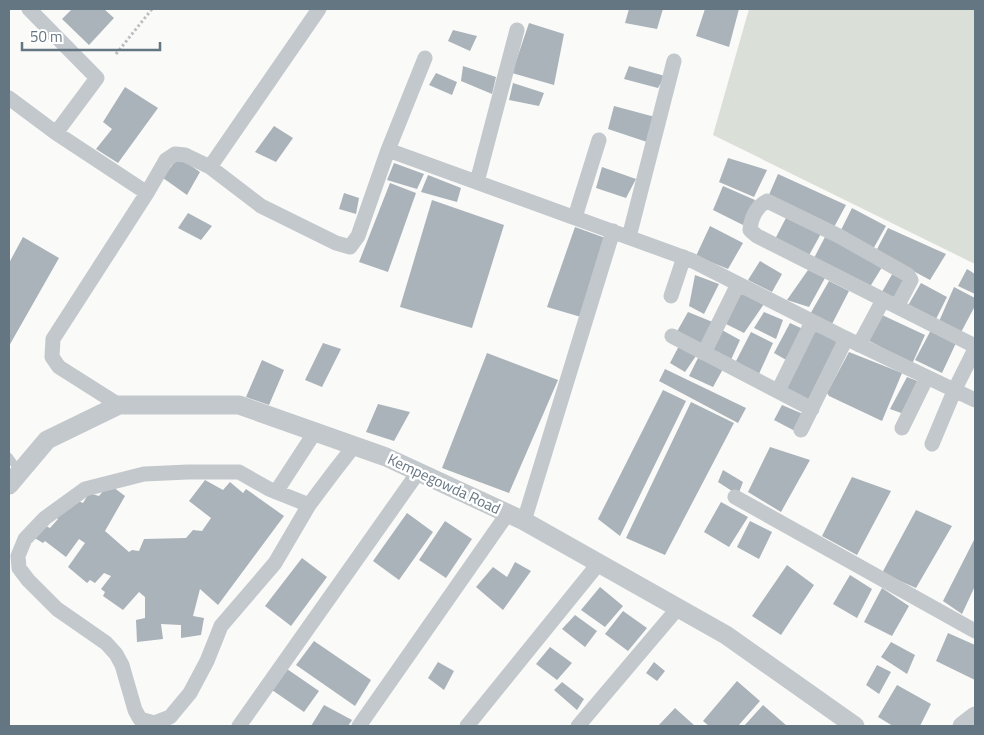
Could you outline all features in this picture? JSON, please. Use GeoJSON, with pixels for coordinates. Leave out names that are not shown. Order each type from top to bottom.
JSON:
{"type":"FeatureCollection","features":[{"type":"Feature","properties":{"kind":"street"},"geometry":{"type":"LineString","coordinates":[[29,9],[97,78],[56,133]]}},
{"type":"Feature","properties":{"kind":"street"},"geometry":{"type":"LineString","coordinates":[[210,167],[319,9]]}},
{"type":"Feature","properties":{"kind":"street"},"geometry":{"type":"LineString","coordinates":[[477,182],[517,30]]}},
{"type":"Feature","properties":{"kind":"street"},"geometry":{"type":"LineString","coordinates":[[119,405],[59,367],[52,357],[53,339],[147,193],[166,160],[174,154],[184,155],[210,167],[261,206],[336,243],[350,247],[358,236],[388,150],[425,58]]}},
{"type":"Feature","properties":{"kind":"street"},"geometry":{"type":"LineString","coordinates":[[629,237],[674,61]]}},
{"type":"Feature","properties":{"kind":"street"},"geometry":{"type":"LineString","coordinates":[[9,98],[56,133],[147,193]]}},
{"type":"Feature","properties":{"kind":"street"},"geometry":{"type":"LineString","coordinates":[[575,217],[599,140]]}},
{"type":"Feature","properties":{"kind":"street"},"geometry":{"type":"LineString","coordinates":[[388,150],[684,257],[852,342],[975,400]]}},
{"type":"Feature","properties":{"kind":"street"},"geometry":{"type":"LineString","coordinates":[[801,430],[852,342],[889,303],[900,301],[911,280],[908,275],[839,236],[767,202],[760,205],[754,213],[750,230],[757,236],[889,303],[975,347],[932,444]]}},
{"type":"Feature","properties":{"kind":"street"},"geometry":{"type":"LineString","coordinates":[[359,726],[516,517],[613,231]]}},
{"type":"Feature","properties":{"kind":"street"},"geometry":{"type":"LineString","coordinates":[[672,296],[684,257]]}},
{"type":"Feature","properties":{"kind":"street"},"geometry":{"type":"LineString","coordinates":[[704,353],[738,284]]}},
{"type":"Feature","properties":{"kind":"street"},"geometry":{"type":"LineString","coordinates":[[778,391],[812,322]]}},
{"type":"Feature","properties":{"kind":"street"},"geometry":{"type":"LineString","coordinates":[[672,336],[812,409]]}},
{"type":"Feature","properties":{"kind":"street"},"geometry":{"type":"LineString","coordinates":[[902,428],[927,377]]}},
{"type":"Feature","properties":{"kind":"street","name":"Kempegowda Road"},"geometry":{"type":"LineString","coordinates":[[12,471],[47,440],[119,405],[239,406],[386,457],[516,517],[726,634],[855,726]]}},
{"type":"Feature","properties":{"kind":"street"},"geometry":{"type":"LineString","coordinates":[[276,492],[315,432]]}},
{"type":"Feature","properties":{"kind":"street"},"geometry":{"type":"LineString","coordinates":[[309,505],[276,492],[239,472],[144,474],[85,490],[45,518],[25,539],[18,556],[19,568],[28,580],[57,609],[106,643],[116,654],[122,665],[135,710],[140,719],[154,723],[170,717],[190,693],[207,661],[221,626],[275,563],[309,505],[354,446]]}},
{"type":"Feature","properties":{"kind":"street"},"geometry":{"type":"LineString","coordinates":[[239,726],[419,471]]}},
{"type":"Feature","properties":{"kind":"street"},"geometry":{"type":"LineString","coordinates":[[735,497],[975,631]]}},
{"type":"Feature","properties":{"kind":"street"},"geometry":{"type":"LineString","coordinates":[[467,726],[599,563]]}},
{"type":"Feature","properties":{"kind":"street"},"geometry":{"type":"LineString","coordinates":[[578,726],[678,608]]}},
{"type":"Feature","properties":{"kind":"street"},"geometry":{"type":"LineString","coordinates":[[962,726],[975,716]]}},
{"type":"Feature","properties":{"kind":"path"},"geometry":{"type":"LineString","coordinates":[[116,54],[152,9]]}},
{"type":"Feature","properties":{"kind":"shaded area"},"geometry":{"type":"Polygon","coordinates":[[[749,9],[975,9],[975,264],[713,135],[749,9]]]}},
{"type":"Feature","properties":{"kind":"building"},"geometry":{"type":"Polygon","coordinates":[[[72,9],[104,9],[114,18],[89,45],[62,19],[72,9]]]}},
{"type":"Feature","properties":{"kind":"building"},"geometry":{"type":"Polygon","coordinates":[[[629,9],[663,9],[657,29],[625,23],[629,9]]]}},
{"type":"Feature","properties":{"kind":"building"},"geometry":{"type":"Polygon","coordinates":[[[705,9],[739,9],[729,47],[696,36],[705,9]]]}},
{"type":"Feature","properties":{"kind":"building"},"geometry":{"type":"Polygon","coordinates":[[[529,23],[564,34],[554,85],[512,73],[529,23]]]}},
{"type":"Feature","properties":{"kind":"building"},"geometry":{"type":"Polygon","coordinates":[[[453,30],[477,36],[470,51],[448,41],[453,30]]]}},
{"type":"Feature","properties":{"kind":"building"},"geometry":{"type":"Polygon","coordinates":[[[463,66],[496,77],[492,94],[461,81],[463,66]]]}},
{"type":"Feature","properties":{"kind":"building"},"geometry":{"type":"Polygon","coordinates":[[[629,66],[665,76],[658,88],[624,79],[629,66]]]}},
{"type":"Feature","properties":{"kind":"building"},"geometry":{"type":"Polygon","coordinates":[[[436,73],[457,82],[452,95],[429,85],[436,73]]]}},
{"type":"Feature","properties":{"kind":"building"},"geometry":{"type":"Polygon","coordinates":[[[513,83],[544,93],[539,106],[509,100],[513,83]]]}},
{"type":"Feature","properties":{"kind":"building"},"geometry":{"type":"Polygon","coordinates":[[[125,87],[158,108],[118,163],[96,149],[112,129],[103,122],[125,87]]]}},
{"type":"Feature","properties":{"kind":"building"},"geometry":{"type":"Polygon","coordinates":[[[614,106],[655,117],[647,142],[608,129],[614,106]]]}},
{"type":"Feature","properties":{"kind":"building"},"geometry":{"type":"Polygon","coordinates":[[[274,126],[293,138],[276,162],[255,152],[274,126]]]}},
{"type":"Feature","properties":{"kind":"building"},"geometry":{"type":"Polygon","coordinates":[[[178,157],[200,172],[187,195],[163,178],[178,157]]]}},
{"type":"Feature","properties":{"kind":"building"},"geometry":{"type":"Polygon","coordinates":[[[728,158],[767,170],[754,197],[719,182],[728,158]]]}},
{"type":"Feature","properties":{"kind":"building"},"geometry":{"type":"Polygon","coordinates":[[[394,163],[424,174],[417,189],[387,180],[394,163]]]}},
{"type":"Feature","properties":{"kind":"building"},"geometry":{"type":"Polygon","coordinates":[[[602,167],[636,179],[626,198],[596,188],[602,167]]]}},
{"type":"Feature","properties":{"kind":"building"},"geometry":{"type":"Polygon","coordinates":[[[778,174],[846,205],[833,229],[768,197],[778,174]]]}},
{"type":"Feature","properties":{"kind":"building"},"geometry":{"type":"Polygon","coordinates":[[[428,175],[461,188],[457,202],[421,192],[428,175]]]}},
{"type":"Feature","properties":{"kind":"building"},"geometry":{"type":"Polygon","coordinates":[[[390,183],[416,193],[388,272],[359,262],[390,183]]]}},
{"type":"Feature","properties":{"kind":"building"},"geometry":{"type":"Polygon","coordinates":[[[723,186],[755,200],[743,225],[713,210],[723,186]]]}},
{"type":"Feature","properties":{"kind":"building"},"geometry":{"type":"Polygon","coordinates":[[[344,193],[359,198],[356,214],[339,209],[344,193]]]}},
{"type":"Feature","properties":{"kind":"building"},"geometry":{"type":"Polygon","coordinates":[[[432,200],[504,225],[472,328],[400,307],[432,200]]]}},
{"type":"Feature","properties":{"kind":"building"},"geometry":{"type":"Polygon","coordinates":[[[852,208],[886,226],[872,251],[840,232],[852,208]]]}},
{"type":"Feature","properties":{"kind":"building"},"geometry":{"type":"Polygon","coordinates":[[[188,213],[212,226],[201,240],[178,228],[188,213]]]}},
{"type":"Feature","properties":{"kind":"building"},"geometry":{"type":"Polygon","coordinates":[[[788,214],[823,230],[807,259],[773,243],[788,214]]]}},
{"type":"Feature","properties":{"kind":"building"},"geometry":{"type":"Polygon","coordinates":[[[710,226],[743,243],[728,269],[696,256],[710,226]]]}},
{"type":"Feature","properties":{"kind":"building"},"geometry":{"type":"Polygon","coordinates":[[[575,227],[608,239],[581,317],[547,307],[575,227]]]}},
{"type":"Feature","properties":{"kind":"building"},"geometry":{"type":"Polygon","coordinates":[[[888,228],[946,254],[930,280],[876,251],[888,228]]]}},
{"type":"Feature","properties":{"kind":"building"},"geometry":{"type":"Polygon","coordinates":[[[826,235],[884,264],[868,290],[814,258],[826,235]]]}},
{"type":"Feature","properties":{"kind":"building"},"geometry":{"type":"Polygon","coordinates":[[[23,237],[59,258],[9,346],[9,263],[23,237]]]}},
{"type":"Feature","properties":{"kind":"building"},"geometry":{"type":"Polygon","coordinates":[[[760,261],[782,274],[772,292],[748,280],[760,261]]]}},
{"type":"Feature","properties":{"kind":"building"},"geometry":{"type":"Polygon","coordinates":[[[967,269],[975,274],[975,294],[958,286],[967,269]]]}},
{"type":"Feature","properties":{"kind":"building"},"geometry":{"type":"Polygon","coordinates":[[[808,270],[825,278],[809,307],[787,300],[808,270]]]}},
{"type":"Feature","properties":{"kind":"building"},"geometry":{"type":"Polygon","coordinates":[[[894,271],[907,277],[894,303],[879,297],[894,271]]]}},
{"type":"Feature","properties":{"kind":"building"},"geometry":{"type":"Polygon","coordinates":[[[695,275],[719,284],[704,314],[689,306],[695,275]]]}},
{"type":"Feature","properties":{"kind":"building"},"geometry":{"type":"Polygon","coordinates":[[[829,281],[849,291],[832,324],[809,316],[829,281]]]}},
{"type":"Feature","properties":{"kind":"building"},"geometry":{"type":"Polygon","coordinates":[[[921,283],[947,297],[934,323],[906,309],[921,283]]]}},
{"type":"Feature","properties":{"kind":"building"},"geometry":{"type":"Polygon","coordinates":[[[954,287],[975,298],[975,306],[959,336],[937,326],[954,287]]]}},
{"type":"Feature","properties":{"kind":"building"},"geometry":{"type":"Polygon","coordinates":[[[741,293],[764,304],[744,333],[724,323],[741,293]]]}},
{"type":"Feature","properties":{"kind":"building"},"geometry":{"type":"Polygon","coordinates":[[[688,312],[715,323],[702,347],[675,335],[688,312]]]}},
{"type":"Feature","properties":{"kind":"building"},"geometry":{"type":"Polygon","coordinates":[[[764,312],[783,320],[776,339],[754,328],[764,312]]]}},
{"type":"Feature","properties":{"kind":"building"},"geometry":{"type":"Polygon","coordinates":[[[880,314],[925,335],[912,364],[866,339],[880,314]]]}},
{"type":"Feature","properties":{"kind":"building"},"geometry":{"type":"Polygon","coordinates":[[[790,323],[803,329],[788,361],[774,353],[790,323]]]}},
{"type":"Feature","properties":{"kind":"building"},"geometry":{"type":"Polygon","coordinates":[[[722,330],[740,340],[729,364],[709,354],[722,330]]]}},
{"type":"Feature","properties":{"kind":"building"},"geometry":{"type":"Polygon","coordinates":[[[931,330],[956,343],[942,373],[915,360],[931,330]]]}},
{"type":"Feature","properties":{"kind":"building"},"geometry":{"type":"Polygon","coordinates":[[[814,331],[841,341],[809,401],[782,390],[814,331]]]}},
{"type":"Feature","properties":{"kind":"building"},"geometry":{"type":"Polygon","coordinates":[[[751,332],[773,343],[758,376],[735,363],[751,332]]]}},
{"type":"Feature","properties":{"kind":"building"},"geometry":{"type":"Polygon","coordinates":[[[323,343],[341,349],[322,387],[305,380],[323,343]]]}},
{"type":"Feature","properties":{"kind":"building"},"geometry":{"type":"Polygon","coordinates":[[[680,344],[698,353],[685,372],[670,363],[680,344]]]}},
{"type":"Feature","properties":{"kind":"building"},"geometry":{"type":"Polygon","coordinates":[[[849,352],[902,373],[882,421],[829,396],[827,393],[849,352]]]}},
{"type":"Feature","properties":{"kind":"building"},"geometry":{"type":"Polygon","coordinates":[[[487,353],[558,380],[509,493],[442,468],[487,353]]]}},
{"type":"Feature","properties":{"kind":"building"},"geometry":{"type":"Polygon","coordinates":[[[698,358],[723,369],[713,387],[689,376],[698,358]]]}},
{"type":"Feature","properties":{"kind":"building"},"geometry":{"type":"Polygon","coordinates":[[[262,360],[284,370],[269,405],[246,397],[262,360]]]}},
{"type":"Feature","properties":{"kind":"building"},"geometry":{"type":"Polygon","coordinates":[[[665,369],[746,408],[738,423],[659,381],[665,369]]]}},
{"type":"Feature","properties":{"kind":"building"},"geometry":{"type":"Polygon","coordinates":[[[907,377],[920,382],[904,414],[890,409],[907,377]]]}},
{"type":"Feature","properties":{"kind":"building"},"geometry":{"type":"Polygon","coordinates":[[[663,390],[686,401],[620,536],[598,519],[663,390]]]}},
{"type":"Feature","properties":{"kind":"building"},"geometry":{"type":"Polygon","coordinates":[[[691,402],[734,423],[665,555],[626,538],[691,402]]]}},
{"type":"Feature","properties":{"kind":"building"},"geometry":{"type":"Polygon","coordinates":[[[378,404],[410,412],[394,441],[366,432],[378,404]]]}},
{"type":"Feature","properties":{"kind":"building"},"geometry":{"type":"Polygon","coordinates":[[[782,405],[803,414],[795,431],[774,420],[782,405]]]}},
{"type":"Feature","properties":{"kind":"building"},"geometry":{"type":"Polygon","coordinates":[[[770,447],[810,460],[781,512],[748,492],[770,447]]]}},
{"type":"Feature","properties":{"kind":"building"},"geometry":{"type":"Polygon","coordinates":[[[723,470],[743,482],[738,495],[718,482],[723,470]]]}},
{"type":"Feature","properties":{"kind":"building"},"geometry":{"type":"Polygon","coordinates":[[[852,477],[891,491],[857,555],[822,536],[852,477]]]}},
{"type":"Feature","properties":{"kind":"building"},"geometry":{"type":"Polygon","coordinates":[[[205,480],[223,490],[230,482],[243,493],[246,489],[284,516],[218,605],[200,589],[193,616],[204,618],[201,635],[181,638],[181,625],[161,624],[163,639],[137,642],[136,620],[145,618],[145,597],[139,592],[123,610],[103,596],[105,592],[101,589],[111,576],[104,573],[95,583],[90,580],[87,583],[68,567],[85,543],[79,539],[66,557],[45,541],[43,543],[33,537],[44,525],[50,528],[58,519],[56,517],[78,501],[83,503],[89,493],[99,496],[109,484],[125,496],[105,531],[129,552],[132,550],[139,551],[144,539],[186,538],[193,530],[202,531],[211,518],[189,501],[205,480]]]}},
{"type":"Feature","properties":{"kind":"building"},"geometry":{"type":"Polygon","coordinates":[[[721,502],[748,517],[729,547],[704,532],[721,502]]]}},
{"type":"Feature","properties":{"kind":"building"},"geometry":{"type":"Polygon","coordinates":[[[916,510],[952,526],[916,588],[882,573],[916,510]]]}},
{"type":"Feature","properties":{"kind":"building"},"geometry":{"type":"Polygon","coordinates":[[[407,513],[433,532],[399,580],[373,561],[407,513]]]}},
{"type":"Feature","properties":{"kind":"building"},"geometry":{"type":"Polygon","coordinates":[[[445,521],[472,539],[446,578],[419,560],[445,521]]]}},
{"type":"Feature","properties":{"kind":"building"},"geometry":{"type":"Polygon","coordinates":[[[750,521],[772,532],[759,559],[737,547],[750,521]]]}},
{"type":"Feature","properties":{"kind":"building"},"geometry":{"type":"Polygon","coordinates":[[[975,538],[975,586],[962,614],[943,601],[975,538]]]}},
{"type":"Feature","properties":{"kind":"building"},"geometry":{"type":"Polygon","coordinates":[[[302,558],[327,577],[291,626],[265,606],[302,558]]]}},
{"type":"Feature","properties":{"kind":"building"},"geometry":{"type":"Polygon","coordinates":[[[515,562],[531,571],[503,610],[476,587],[493,567],[507,577],[515,562]]]}},
{"type":"Feature","properties":{"kind":"building"},"geometry":{"type":"Polygon","coordinates":[[[787,565],[814,585],[781,635],[752,616],[787,565]]]}},
{"type":"Feature","properties":{"kind":"building"},"geometry":{"type":"Polygon","coordinates":[[[850,575],[872,589],[857,618],[833,604],[850,575]]]}},
{"type":"Feature","properties":{"kind":"building"},"geometry":{"type":"Polygon","coordinates":[[[600,587],[623,606],[605,627],[581,610],[600,587]]]}},
{"type":"Feature","properties":{"kind":"building"},"geometry":{"type":"Polygon","coordinates":[[[882,588],[909,606],[892,636],[864,622],[882,588]]]}},
{"type":"Feature","properties":{"kind":"building"},"geometry":{"type":"Polygon","coordinates":[[[623,611],[647,628],[628,651],[605,634],[623,611]]]}},
{"type":"Feature","properties":{"kind":"building"},"geometry":{"type":"Polygon","coordinates":[[[575,615],[597,631],[585,647],[562,629],[575,615]]]}},
{"type":"Feature","properties":{"kind":"building"},"geometry":{"type":"Polygon","coordinates":[[[948,633],[975,645],[975,680],[936,661],[948,633]]]}},
{"type":"Feature","properties":{"kind":"building"},"geometry":{"type":"Polygon","coordinates":[[[314,641],[371,680],[355,706],[296,665],[314,641]]]}},
{"type":"Feature","properties":{"kind":"building"},"geometry":{"type":"Polygon","coordinates":[[[891,642],[915,655],[907,674],[881,657],[891,642]]]}},
{"type":"Feature","properties":{"kind":"building"},"geometry":{"type":"Polygon","coordinates":[[[550,647],[572,663],[557,680],[536,664],[550,647]]]}},
{"type":"Feature","properties":{"kind":"building"},"geometry":{"type":"Polygon","coordinates":[[[438,662],[454,671],[444,690],[428,678],[438,662]]]}},
{"type":"Feature","properties":{"kind":"building"},"geometry":{"type":"Polygon","coordinates":[[[654,662],[665,671],[657,681],[646,673],[654,662]]]}},
{"type":"Feature","properties":{"kind":"building"},"geometry":{"type":"Polygon","coordinates":[[[877,665],[891,672],[879,694],[866,685],[877,665]]]}},
{"type":"Feature","properties":{"kind":"building"},"geometry":{"type":"Polygon","coordinates":[[[287,669],[319,691],[304,712],[272,690],[287,669]]]}},
{"type":"Feature","properties":{"kind":"building"},"geometry":{"type":"Polygon","coordinates":[[[737,681],[760,701],[738,726],[709,726],[703,721],[737,681]]]}},
{"type":"Feature","properties":{"kind":"building"},"geometry":{"type":"Polygon","coordinates":[[[562,682],[584,699],[577,710],[554,690],[562,682]]]}},
{"type":"Feature","properties":{"kind":"building"},"geometry":{"type":"Polygon","coordinates":[[[897,685],[931,704],[920,726],[893,726],[878,717],[897,685]]]}},
{"type":"Feature","properties":{"kind":"building"},"geometry":{"type":"Polygon","coordinates":[[[324,705],[352,720],[348,726],[311,726],[324,705]]]}},
{"type":"Feature","properties":{"kind":"building"},"geometry":{"type":"Polygon","coordinates":[[[763,705],[787,726],[744,726],[763,705]]]}},
{"type":"Feature","properties":{"kind":"building"},"geometry":{"type":"Polygon","coordinates":[[[675,708],[695,726],[658,726],[675,708]]]}}]}
